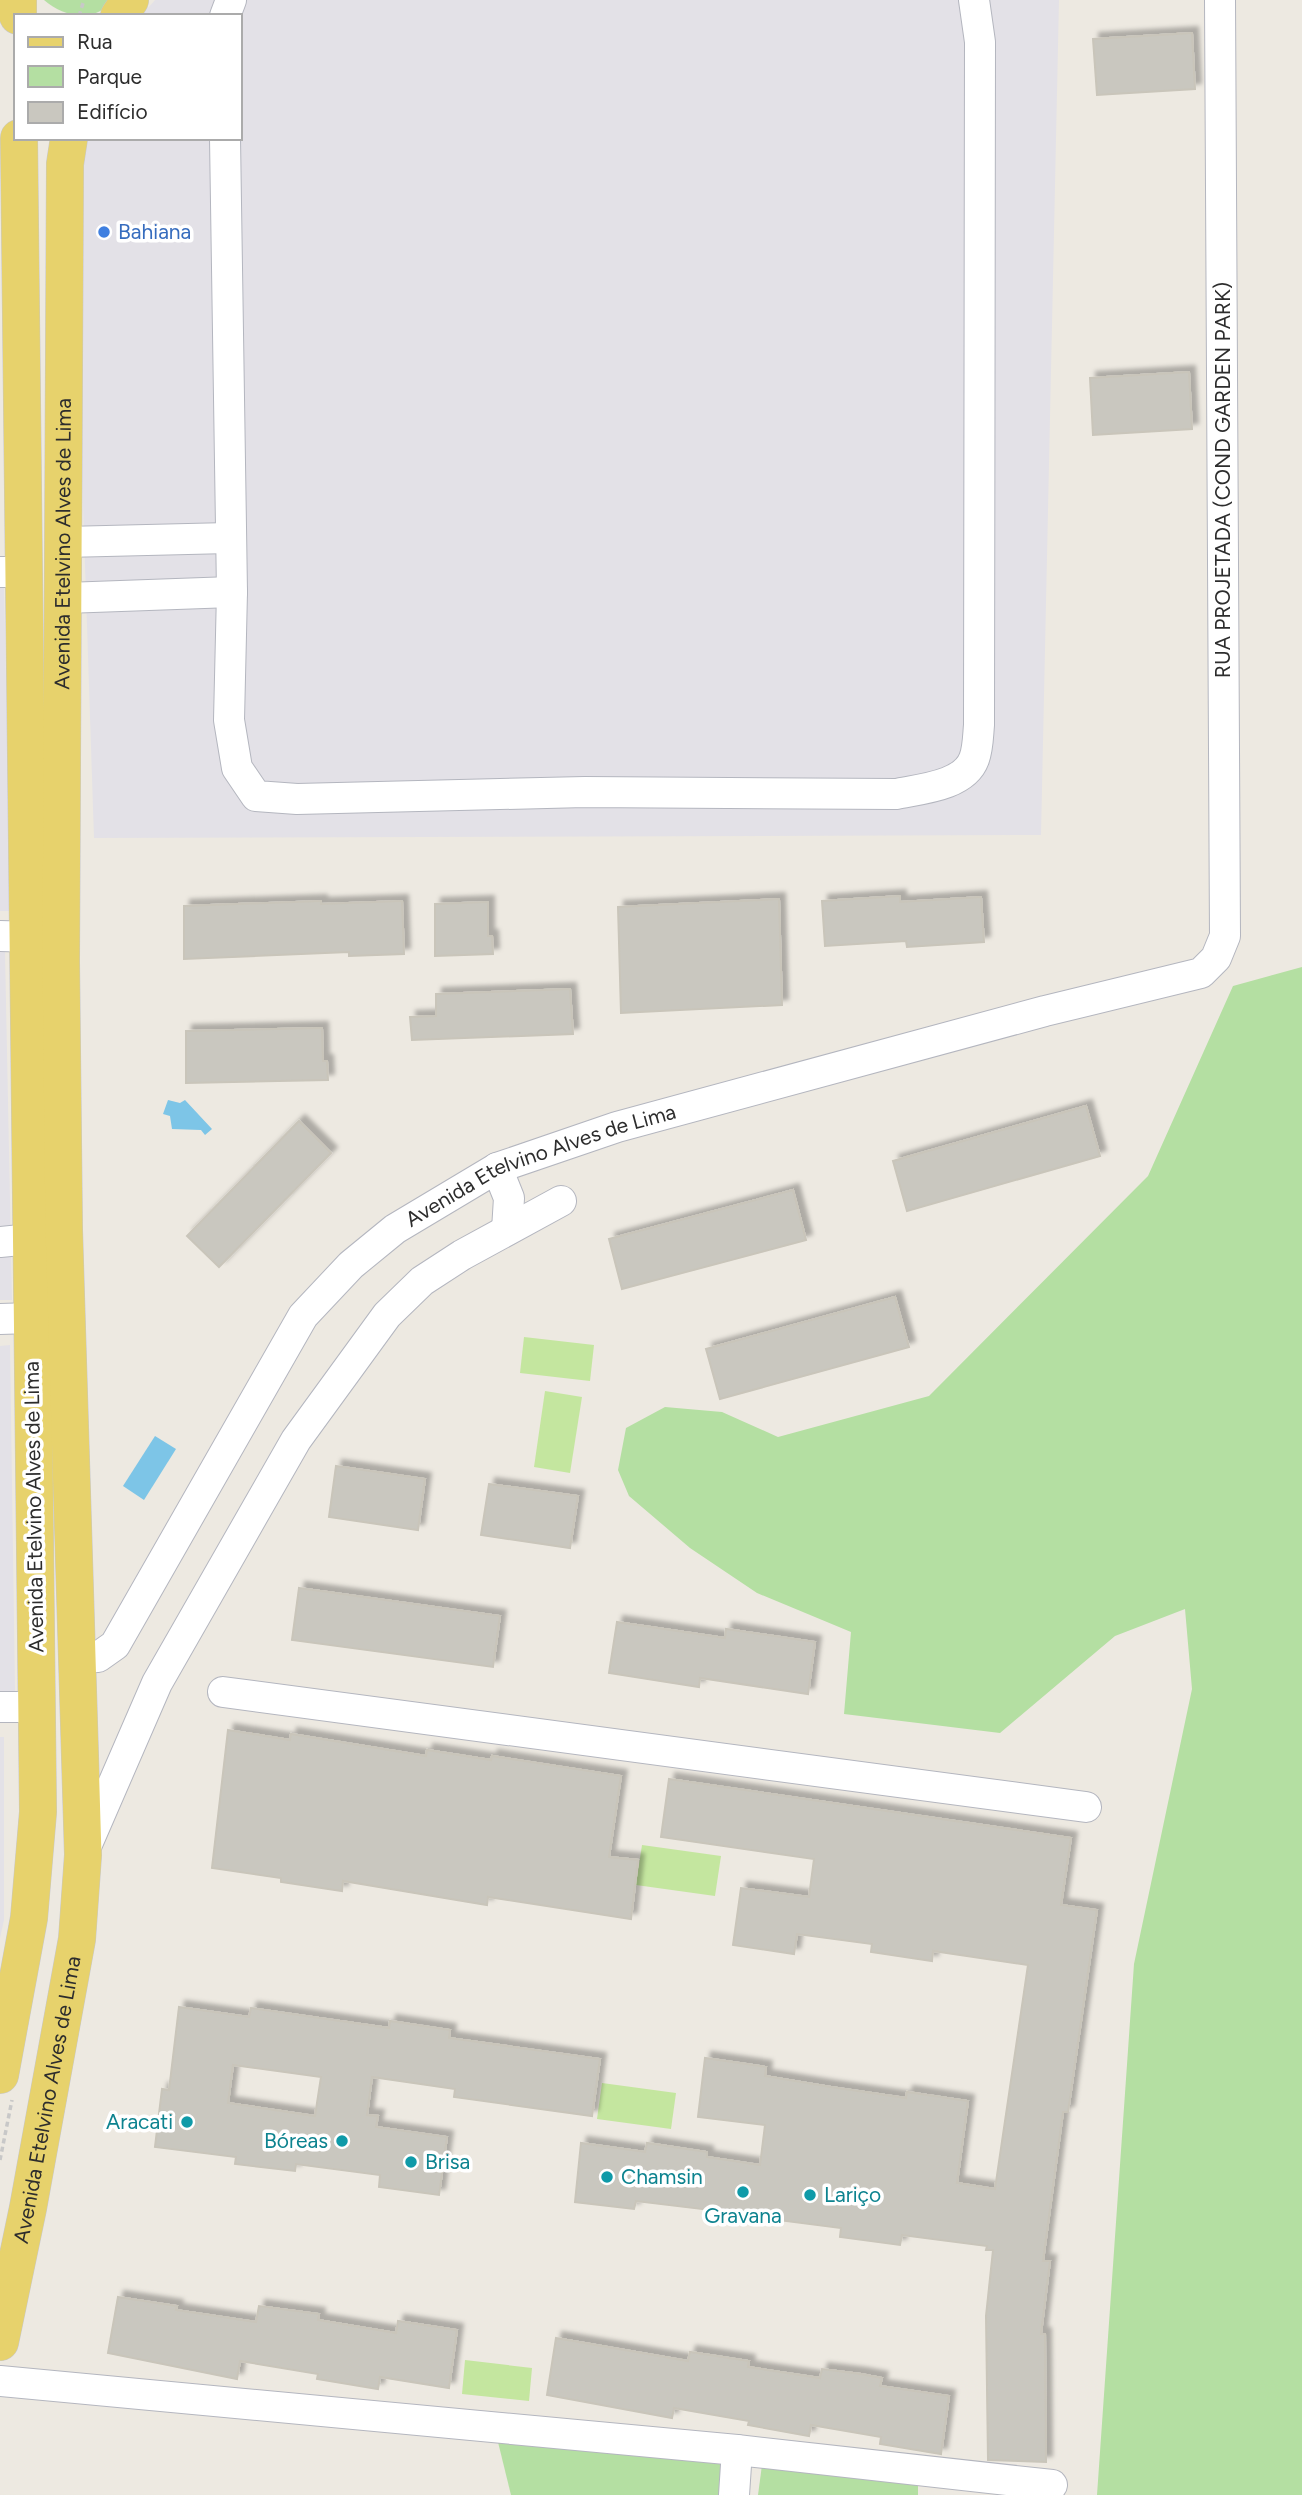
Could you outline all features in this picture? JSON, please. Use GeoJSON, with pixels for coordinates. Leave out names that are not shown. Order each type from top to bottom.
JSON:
{"type":"FeatureCollection","features":[{"type":"Feature","properties":{"kind":"main road","name":"Avenida Etelvino Alves de Lima"},"geometry":{"type":"LineString","coordinates":[[0,2342],[28,2208],[77,1939],[83,1855],[65,1230],[30,941],[13,572],[10,206],[19,140]]}},
{"type":"Feature","properties":{"kind":"main road","name":"Avenida Etelvino Alves de Lima"},"geometry":{"type":"LineString","coordinates":[[0,2075],[29,1918],[38,1812],[37,1707],[16,1319],[15,1241],[30,941],[65,598],[65,164],[69,140]]}},
{"type":"Feature","properties":{"kind":"street"},"geometry":{"type":"LineString","coordinates":[[225,140],[229,538],[232,592],[229,720],[237,768],[256,796],[298,799],[584,792],[895,794],[937,785],[964,774],[974,759],[979,725],[981,42],[974,0]]}},
{"type":"Feature","properties":{"kind":"street","name":"RUA PROJETADA (COND GARDEN PARK)"},"geometry":{"type":"LineString","coordinates":[[1216,958],[1225,936],[1220,0]]}},
{"type":"Feature","properties":{"kind":"street"},"geometry":{"type":"LineString","coordinates":[[65,542],[229,538]]}},
{"type":"Feature","properties":{"kind":"street"},"geometry":{"type":"LineString","coordinates":[[65,598],[232,592]]}},
{"type":"Feature","properties":{"kind":"street","name":"Avenida Etelvino Alves de Lima"},"geometry":{"type":"LineString","coordinates":[[76,1658],[98,1657],[115,1645],[303,1316],[351,1265],[395,1229],[497,1168],[617,1127],[1045,1011],[1201,973],[1216,958]]}},
{"type":"Feature","properties":{"kind":"street"},"geometry":{"type":"LineString","coordinates":[[497,1168],[509,1198],[506,1230]]}},
{"type":"Feature","properties":{"kind":"street","name":"Avenida Etelvino Alves de Lima"},"geometry":{"type":"LineString","coordinates":[[83,1855],[158,1683],[296,1440],[387,1315],[422,1281],[506,1230],[561,1202]]}},
{"type":"Feature","properties":{"kind":"street"},"geometry":{"type":"LineString","coordinates":[[223,1692],[1086,1807]]}},
{"type":"Feature","properties":{"kind":"street"},"geometry":{"type":"LineString","coordinates":[[0,1707],[37,1707]]}},
{"type":"Feature","properties":{"kind":"street"},"geometry":{"type":"LineString","coordinates":[[0,2381],[737,2450],[933,2483],[1052,2485]]}},
{"type":"Feature","properties":{"kind":"street"},"geometry":{"type":"LineString","coordinates":[[734,2495],[737,2450]]}},
{"type":"Feature","properties":{"kind":"shaded area"},"geometry":{"type":"Polygon","coordinates":[[[155,0],[1059,0],[1041,835],[94,838],[81,443],[81,140],[242,140],[242,14],[143,14],[155,0]]]}},
{"type":"Feature","properties":{"kind":"shaded area"},"geometry":{"type":"Polygon","coordinates":[[[0,586],[4,586],[11,911],[0,911],[0,586]]]}},
{"type":"Feature","properties":{"kind":"shaded area"},"geometry":{"type":"Polygon","coordinates":[[[0,952],[5,952],[12,1300],[0,1300],[0,952]]]}},
{"type":"Feature","properties":{"kind":"shaded area"},"geometry":{"type":"Polygon","coordinates":[[[10,1345],[15,1692],[0,1692],[0,1346],[10,1345]]]}},
{"type":"Feature","properties":{"kind":"shaded area"},"geometry":{"type":"Polygon","coordinates":[[[0,1737],[4,1737],[4,1920],[0,1938],[0,1737]]]}},
{"type":"Feature","properties":{"kind":"green space"},"geometry":{"type":"Polygon","coordinates":[[[44,0],[112,0],[105,8],[92,14],[70,14],[44,0]]]}},
{"type":"Feature","properties":{"kind":"green space"},"geometry":{"type":"Polygon","coordinates":[[[1302,967],[1302,2495],[1097,2495],[1134,1964],[1192,1689],[1185,1609],[1115,1636],[1000,1733],[844,1714],[851,1632],[757,1593],[690,1548],[629,1496],[618,1470],[626,1428],[665,1407],[722,1412],[778,1437],[929,1396],[1148,1176],[1233,986],[1302,967]]]}},
{"type":"Feature","properties":{"kind":"green space"},"geometry":{"type":"Polygon","coordinates":[[[524,1337],[594,1345],[590,1381],[520,1373],[524,1337]]]}},
{"type":"Feature","properties":{"kind":"green space"},"geometry":{"type":"Polygon","coordinates":[[[545,1391],[582,1397],[570,1473],[534,1467],[545,1391]]]}},
{"type":"Feature","properties":{"kind":"green space"},"geometry":{"type":"Polygon","coordinates":[[[642,1845],[721,1856],[715,1896],[636,1885],[642,1845]]]}},
{"type":"Feature","properties":{"kind":"green space"},"geometry":{"type":"Polygon","coordinates":[[[602,2083],[676,2093],[671,2129],[597,2119],[602,2083]]]}},
{"type":"Feature","properties":{"kind":"green space"},"geometry":{"type":"Polygon","coordinates":[[[465,2360],[532,2368],[529,2401],[462,2394],[465,2360]]]}},
{"type":"Feature","properties":{"kind":"green space"},"geometry":{"type":"Polygon","coordinates":[[[497,2438],[729,2464],[725,2495],[511,2495],[497,2438]]]}},
{"type":"Feature","properties":{"kind":"green space"},"geometry":{"type":"Polygon","coordinates":[[[762,2465],[918,2485],[918,2495],[758,2495],[762,2465]]]}},
{"type":"Feature","properties":{"kind":"water"},"geometry":{"type":"Polygon","coordinates":[[[168,1100],[180,1103],[185,1100],[212,1129],[205,1135],[201,1130],[172,1129],[170,1116],[163,1114],[168,1100]]]}},
{"type":"Feature","properties":{"kind":"water"},"geometry":{"type":"Polygon","coordinates":[[[155,1436],[176,1449],[144,1500],[123,1486],[155,1436]]]}},
{"type":"Feature","properties":{"kind":"building"},"geometry":{"type":"Polygon","coordinates":[[[1192,33],[1195,89],[1097,95],[1093,39],[1192,33]]]}},
{"type":"Feature","properties":{"kind":"building"},"geometry":{"type":"Polygon","coordinates":[[[1189,372],[1192,429],[1093,435],[1090,378],[1189,372]]]}},
{"type":"Feature","properties":{"kind":"building"},"geometry":{"type":"Polygon","coordinates":[[[900,896],[900,902],[981,897],[984,942],[907,947],[906,941],[825,946],[822,901],[900,896]]]}},
{"type":"Feature","properties":{"kind":"building"},"geometry":{"type":"Polygon","coordinates":[[[779,899],[782,1005],[621,1013],[618,907],[779,899]]]}},
{"type":"Feature","properties":{"kind":"building"},"geometry":{"type":"Polygon","coordinates":[[[321,901],[321,904],[402,901],[404,954],[349,956],[349,952],[184,959],[184,906],[321,901]]]}},
{"type":"Feature","properties":{"kind":"building"},"geometry":{"type":"Polygon","coordinates":[[[488,902],[488,936],[492,936],[493,954],[435,956],[435,904],[488,902]]]}},
{"type":"Feature","properties":{"kind":"building"},"geometry":{"type":"Polygon","coordinates":[[[570,989],[573,1034],[412,1040],[410,1017],[436,1016],[436,994],[570,989]]]}},
{"type":"Feature","properties":{"kind":"building"},"geometry":{"type":"Polygon","coordinates":[[[322,1028],[323,1061],[327,1061],[328,1080],[186,1083],[186,1031],[322,1028]]]}},
{"type":"Feature","properties":{"kind":"building"},"geometry":{"type":"Polygon","coordinates":[[[1086,1106],[1100,1156],[907,1211],[893,1161],[1086,1106]]]}},
{"type":"Feature","properties":{"kind":"building"},"geometry":{"type":"Polygon","coordinates":[[[299,1121],[331,1153],[219,1267],[187,1236],[299,1121]]]}},
{"type":"Feature","properties":{"kind":"building"},"geometry":{"type":"Polygon","coordinates":[[[793,1190],[806,1240],[622,1289],[609,1239],[793,1190]]]}},
{"type":"Feature","properties":{"kind":"building"},"geometry":{"type":"Polygon","coordinates":[[[895,1297],[909,1347],[720,1399],[706,1349],[895,1297]]]}},
{"type":"Feature","properties":{"kind":"building"},"geometry":{"type":"Polygon","coordinates":[[[336,1466],[425,1479],[418,1530],[329,1517],[336,1466]]]}},
{"type":"Feature","properties":{"kind":"building"},"geometry":{"type":"Polygon","coordinates":[[[489,1484],[578,1496],[570,1548],[481,1535],[489,1484]]]}},
{"type":"Feature","properties":{"kind":"building"},"geometry":{"type":"Polygon","coordinates":[[[299,1588],[500,1616],[493,1667],[292,1640],[299,1588]]]}},
{"type":"Feature","properties":{"kind":"building"},"geometry":{"type":"Polygon","coordinates":[[[617,1622],[725,1638],[726,1629],[815,1642],[808,1694],[700,1678],[699,1687],[609,1673],[617,1622]]]}},
{"type":"Feature","properties":{"kind":"building"},"geometry":{"type":"Polygon","coordinates":[[[228,1730],[290,1740],[291,1734],[426,1756],[427,1750],[491,1760],[492,1756],[621,1776],[609,1857],[638,1860],[631,1919],[488,1897],[487,1905],[343,1881],[342,1891],[281,1882],[281,1878],[212,1868],[228,1730]]]}},
{"type":"Feature","properties":{"kind":"building"},"geometry":{"type":"Polygon","coordinates":[[[669,1779],[1071,1838],[1061,1905],[1097,1910],[1068,2112],[1063,2112],[1043,2261],[1050,2261],[1041,2334],[1045,2334],[1046,2462],[988,2460],[986,2316],[993,2250],[986,2250],[987,2246],[902,2235],[900,2245],[840,2237],[841,2228],[771,2219],[770,2225],[710,2217],[711,2210],[636,2201],[634,2209],[575,2202],[581,2143],[645,2152],[647,2143],[707,2152],[707,2157],[760,2165],[765,2125],[698,2117],[705,2058],[766,2067],[765,2076],[831,2087],[906,2098],[907,2092],[968,2101],[957,2183],[995,2189],[1028,1965],[933,1951],[932,1961],[871,1952],[872,1944],[797,1934],[794,1954],[733,1945],[741,1888],[809,1897],[814,1859],[661,1837],[669,1779]]]}},
{"type":"Feature","properties":{"kind":"building"},"geometry":{"type":"Polygon","coordinates":[[[179,2007],[249,2017],[251,2008],[389,2028],[390,2021],[450,2030],[449,2038],[600,2059],[592,2116],[454,2097],[455,2089],[372,2077],[367,2115],[378,2116],[376,2127],[447,2137],[439,2195],[379,2187],[380,2175],[296,2164],[295,2171],[235,2164],[236,2157],[155,2147],[162,2089],[169,2090],[179,2007]],[[233,2065],[228,2103],[315,2116],[321,2077],[233,2065]]]}},
{"type":"Feature","properties":{"kind":"building"},"geometry":{"type":"Polygon","coordinates":[[[118,2297],[177,2306],[176,2310],[256,2322],[259,2306],[319,2314],[318,2320],[396,2333],[398,2321],[457,2330],[449,2388],[380,2377],[378,2389],[317,2379],[318,2374],[240,2361],[237,2379],[108,2353],[118,2297]]]}},
{"type":"Feature","properties":{"kind":"building"},"geometry":{"type":"Polygon","coordinates":[[[556,2338],[688,2361],[690,2352],[749,2361],[748,2367],[820,2378],[822,2369],[861,2374],[882,2378],[880,2386],[949,2396],[941,2454],[880,2444],[881,2437],[811,2425],[809,2436],[748,2425],[749,2421],[674,2408],[672,2418],[547,2395],[556,2338]]]}},
{"type":"Feature","properties":{"kind":"place","name":"Bahiana"},"geometry":{"type":"Point","coordinates":[104,232]}},
{"type":"Feature","properties":{"kind":"place","name":"Aracati"},"geometry":{"type":"Point","coordinates":[187,2122]}},
{"type":"Feature","properties":{"kind":"place","name":"Bóreas"},"geometry":{"type":"Point","coordinates":[342,2141]}},
{"type":"Feature","properties":{"kind":"place","name":"Brisa"},"geometry":{"type":"Point","coordinates":[411,2162]}},
{"type":"Feature","properties":{"kind":"place","name":"Chamsin"},"geometry":{"type":"Point","coordinates":[607,2177]}},
{"type":"Feature","properties":{"kind":"place","name":"Gravana"},"geometry":{"type":"Point","coordinates":[743,2192]}},
{"type":"Feature","properties":{"kind":"place","name":"Lariço"},"geometry":{"type":"Point","coordinates":[810,2195]}}]}
